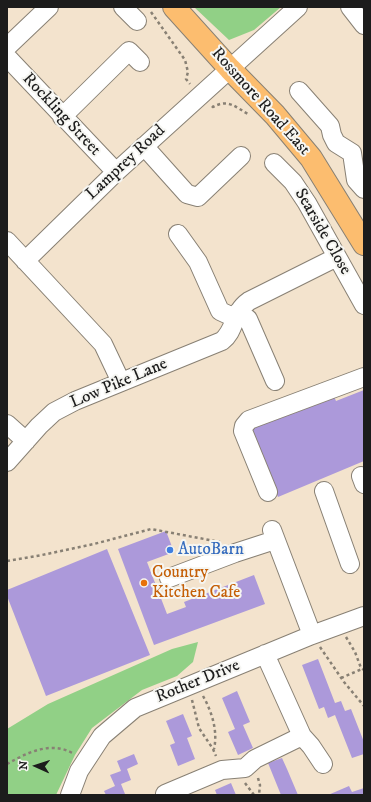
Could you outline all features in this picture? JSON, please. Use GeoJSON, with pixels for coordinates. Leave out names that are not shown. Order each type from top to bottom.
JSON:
{"type":"FeatureCollection","features":[{"type":"Feature","properties":{"kind":"main road","name":"Rossmore Road East"},"geometry":{"type":"LineString","coordinates":[[174,7],[275,115],[311,158],[364,244]]}},
{"type":"Feature","properties":{"kind":"street"},"geometry":{"type":"LineString","coordinates":[[7,47],[50,7]]}},
{"type":"Feature","properties":{"kind":"street"},"geometry":{"type":"LineString","coordinates":[[123,7],[142,14]]}},
{"type":"Feature","properties":{"kind":"street"},"geometry":{"type":"LineString","coordinates":[[350,7],[364,24]]}},
{"type":"Feature","properties":{"kind":"street","name":"Lamprey Road"},"geometry":{"type":"LineString","coordinates":[[25,261],[116,172],[230,68],[288,10]]}},
{"type":"Feature","properties":{"kind":"street"},"geometry":{"type":"LineString","coordinates":[[62,117],[129,51],[140,62]]}},
{"type":"Feature","properties":{"kind":"street","name":"Rockling Street"},"geometry":{"type":"LineString","coordinates":[[7,57],[62,117],[116,172]]}},
{"type":"Feature","properties":{"kind":"street"},"geometry":{"type":"LineString","coordinates":[[299,92],[330,126],[336,143],[358,149],[356,180],[364,190]]}},
{"type":"Feature","properties":{"kind":"street"},"geometry":{"type":"LineString","coordinates":[[144,146],[187,194],[198,197],[241,156]]}},
{"type":"Feature","properties":{"kind":"street","name":"Searside Close"},"geometry":{"type":"LineString","coordinates":[[274,163],[293,182],[307,203],[364,305]]}},
{"type":"Feature","properties":{"kind":"street"},"geometry":{"type":"LineString","coordinates":[[178,234],[198,262],[220,311],[248,319],[275,381]]}},
{"type":"Feature","properties":{"kind":"street"},"geometry":{"type":"LineString","coordinates":[[7,241],[103,344],[121,382]]}},
{"type":"Feature","properties":{"kind":"street"},"geometry":{"type":"LineString","coordinates":[[237,315],[243,305],[249,301],[336,257]]}},
{"type":"Feature","properties":{"kind":"street","name":"Low Pike Lane"},"geometry":{"type":"LineString","coordinates":[[7,462],[39,426],[54,412],[75,401],[222,341],[228,336],[237,315]]}},
{"type":"Feature","properties":{"kind":"street"},"geometry":{"type":"LineString","coordinates":[[268,492],[243,431],[244,426],[249,420],[364,377]]}},
{"type":"Feature","properties":{"kind":"street"},"geometry":{"type":"LineString","coordinates":[[7,424],[26,441]]}},
{"type":"Feature","properties":{"kind":"street"},"geometry":{"type":"LineString","coordinates":[[324,491],[350,564]]}},
{"type":"Feature","properties":{"kind":"street"},"geometry":{"type":"LineString","coordinates":[[169,578],[235,553],[273,535],[312,635]]}},
{"type":"Feature","properties":{"kind":"street","name":"Rother Drive"},"geometry":{"type":"LineString","coordinates":[[70,795],[79,771],[102,736],[135,708],[312,635],[364,616]]}},
{"type":"Feature","properties":{"kind":"street"},"geometry":{"type":"LineString","coordinates":[[266,654],[302,736],[323,764]]}},
{"type":"Feature","properties":{"kind":"street"},"geometry":{"type":"LineString","coordinates":[[165,794],[222,770],[245,768],[255,759],[302,736]]}},
{"type":"Feature","properties":{"kind":"path","name":"Rossmore Road East"},"geometry":{"type":"LineString","coordinates":[[142,14],[186,60],[188,72],[186,78],[199,96],[213,107],[220,103],[231,104],[251,116]]}},
{"type":"Feature","properties":{"kind":"path"},"geometry":{"type":"LineString","coordinates":[[7,560],[42,555],[94,544],[151,529],[221,543]]}},
{"type":"Feature","properties":{"kind":"path"},"geometry":{"type":"LineString","coordinates":[[339,625],[363,669],[341,678]]}},
{"type":"Feature","properties":{"kind":"path"},"geometry":{"type":"LineString","coordinates":[[312,635],[341,678],[364,706]]}},
{"type":"Feature","properties":{"kind":"path"},"geometry":{"type":"LineString","coordinates":[[188,687],[204,697],[209,708],[216,738],[213,749]]}},
{"type":"Feature","properties":{"kind":"path"},"geometry":{"type":"LineString","coordinates":[[188,687],[199,728],[213,749],[222,770]]}},
{"type":"Feature","properties":{"kind":"path"},"geometry":{"type":"LineString","coordinates":[[7,764],[31,752],[51,747],[68,750],[86,761]]}},
{"type":"Feature","properties":{"kind":"green space"},"geometry":{"type":"Polygon","coordinates":[[[194,7],[281,7],[254,30],[229,40],[194,7]]]}},
{"type":"Feature","properties":{"kind":"green space"},"geometry":{"type":"Polygon","coordinates":[[[198,642],[193,662],[177,676],[142,690],[92,728],[75,755],[56,795],[7,795],[7,729],[48,704],[172,649],[198,642]]]}},
{"type":"Feature","properties":{"kind":"building"},"geometry":{"type":"Polygon","coordinates":[[[364,390],[364,461],[278,497],[249,429],[333,394],[336,401],[364,390]]]}},
{"type":"Feature","properties":{"kind":"building"},"geometry":{"type":"Polygon","coordinates":[[[166,531],[174,552],[147,562],[167,614],[186,607],[184,602],[254,575],[265,604],[154,645],[118,549],[166,531]]]}},
{"type":"Feature","properties":{"kind":"building"},"geometry":{"type":"Polygon","coordinates":[[[107,549],[150,655],[46,696],[7,596],[7,590],[107,549]]]}},
{"type":"Feature","properties":{"kind":"building"},"geometry":{"type":"Polygon","coordinates":[[[318,659],[335,703],[341,701],[345,711],[351,709],[364,742],[364,754],[352,758],[335,715],[328,718],[324,707],[319,709],[302,665],[318,659]]]}},
{"type":"Feature","properties":{"kind":"building"},"geometry":{"type":"Polygon","coordinates":[[[237,691],[250,722],[243,725],[253,748],[238,755],[228,732],[235,729],[222,698],[237,691]]]}},
{"type":"Feature","properties":{"kind":"building"},"geometry":{"type":"Polygon","coordinates":[[[183,714],[192,736],[187,738],[195,759],[178,766],[170,745],[175,743],[166,721],[183,714]]]}},
{"type":"Feature","properties":{"kind":"building"},"geometry":{"type":"Polygon","coordinates":[[[134,754],[138,764],[127,769],[131,780],[121,784],[125,794],[106,795],[104,791],[115,786],[110,775],[121,771],[117,761],[134,754]]]}},
{"type":"Feature","properties":{"kind":"building"},"geometry":{"type":"Polygon","coordinates":[[[282,758],[298,795],[281,795],[268,763],[282,758]]]}},
{"type":"Feature","properties":{"kind":"building"},"geometry":{"type":"Polygon","coordinates":[[[231,783],[236,795],[217,795],[215,790],[231,783]]]}},
{"type":"Feature","properties":{"kind":"building"},"geometry":{"type":"Polygon","coordinates":[[[349,786],[352,792],[364,788],[364,795],[328,795],[349,786]]]}},
{"type":"Feature","properties":{"kind":"place","name":"AutoBarn"},"geometry":{"type":"Point","coordinates":[170,550]}},
{"type":"Feature","properties":{"kind":"place","name":"Country Kitchen Cafe"},"geometry":{"type":"Point","coordinates":[144,583]}}]}
